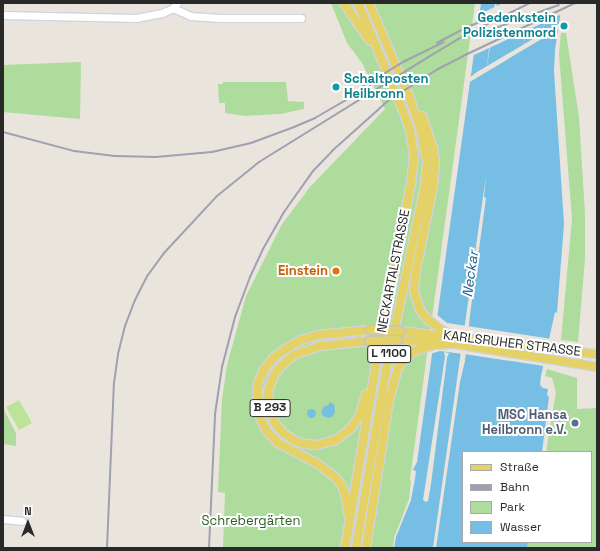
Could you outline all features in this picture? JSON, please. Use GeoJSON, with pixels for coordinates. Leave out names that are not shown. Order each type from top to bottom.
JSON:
{"type":"FeatureCollection","features":[{"type":"Feature","properties":{"kind":"main road","name":"B 293"},"geometry":{"type":"LineString","coordinates":[[344,3],[382,59]]}},
{"type":"Feature","properties":{"kind":"main road","name":"NECKARTALSTRASSE"},"geometry":{"type":"LineString","coordinates":[[346,548],[376,365],[406,212],[414,156],[410,130],[358,3]]}},
{"type":"Feature","properties":{"kind":"main road","name":"NECKARTALSTRASSE"},"geometry":{"type":"LineString","coordinates":[[356,548],[386,370],[425,185],[427,162],[425,148],[408,94],[369,3]]}},
{"type":"Feature","properties":{"kind":"main road","name":"NECKARTALSTRASSE"},"geometry":{"type":"LineString","coordinates":[[408,94],[420,112],[429,134],[435,163],[433,186],[415,276],[414,291],[420,310],[429,322],[454,340]]}},
{"type":"Feature","properties":{"kind":"main road"},"geometry":{"type":"LineString","coordinates":[[348,532],[348,509],[342,486],[335,477],[326,470],[286,448],[272,437],[262,423],[258,413],[256,397],[258,383],[264,370],[273,358],[287,348],[301,340],[318,335],[370,330],[400,331],[426,340],[454,340]]}},
{"type":"Feature","properties":{"kind":"main road","name":"B 293"},"geometry":{"type":"LineString","coordinates":[[376,365],[359,417],[350,429],[336,440],[327,444],[305,444],[295,441],[283,433],[275,423],[270,412],[268,391],[274,375],[286,361],[294,355],[320,346],[369,341],[426,340]]}},
{"type":"Feature","properties":{"kind":"main road"},"geometry":{"type":"LineString","coordinates":[[366,548],[389,401],[395,375],[402,362],[426,340]]}},
{"type":"Feature","properties":{"kind":"main road","name":"KARLSRUHER STRASSE"},"geometry":{"type":"LineString","coordinates":[[426,340],[454,340],[597,354]]}},
{"type":"Feature","properties":{"kind":"main road","name":"KARLSRUHER STRASSE"},"geometry":{"type":"LineString","coordinates":[[454,340],[597,367]]}},
{"type":"Feature","properties":{"kind":"street"},"geometry":{"type":"LineString","coordinates":[[3,16],[136,18],[162,13],[175,5],[191,16],[220,18],[301,18]]}},
{"type":"Feature","properties":{"kind":"street"},"geometry":{"type":"LineString","coordinates":[[3,519],[22,522]]}},
{"type":"Feature","properties":{"kind":"green space","name":"Schrebergärten"},"geometry":{"type":"Polygon","coordinates":[[[331,3],[475,3],[410,479],[409,499],[394,538],[393,548],[223,548],[225,493],[218,492],[222,399],[227,365],[246,296],[282,224],[310,187],[385,109],[362,63],[347,43],[331,3]]]}},
{"type":"Feature","properties":{"kind":"green space"},"geometry":{"type":"Polygon","coordinates":[[[561,33],[566,33],[579,117],[585,214],[585,259],[578,342],[561,340],[572,219],[559,54],[561,33]]]}},
{"type":"Feature","properties":{"kind":"green space"},"geometry":{"type":"Polygon","coordinates":[[[81,62],[80,119],[3,112],[3,65],[81,62]]]}},
{"type":"Feature","properties":{"kind":"green space"},"geometry":{"type":"Polygon","coordinates":[[[223,82],[286,82],[288,101],[304,102],[304,109],[280,114],[245,116],[225,113],[225,103],[219,103],[218,84],[223,84],[223,82]]]}},
{"type":"Feature","properties":{"kind":"green space"},"geometry":{"type":"Polygon","coordinates":[[[547,369],[577,378],[577,409],[597,408],[597,548],[527,548],[528,543],[592,543],[592,451],[546,451],[556,392],[552,378],[545,376],[547,369]]]}},
{"type":"Feature","properties":{"kind":"green space"},"geometry":{"type":"Polygon","coordinates":[[[19,400],[32,423],[19,430],[6,407],[19,400]]]}},
{"type":"Feature","properties":{"kind":"green space"},"geometry":{"type":"Polygon","coordinates":[[[3,408],[16,433],[16,446],[3,444],[3,408]]]}},
{"type":"Feature","properties":{"kind":"water","name":"Neckar"},"geometry":{"type":"Polygon","coordinates":[[[481,3],[495,3],[486,72],[497,3],[529,3],[523,50],[530,3],[547,3],[542,39],[548,3],[562,3],[555,50],[554,71],[564,224],[557,313],[555,312],[540,385],[543,388],[548,389],[547,395],[549,397],[542,451],[462,451],[462,543],[528,543],[527,548],[436,548],[460,382],[465,361],[486,198],[484,197],[486,176],[433,548],[394,548],[396,537],[411,500],[416,471],[413,470],[417,462],[481,3]],[[444,352],[445,357],[423,500],[426,502],[428,501],[431,484],[447,358],[449,353],[444,352]]]}},
{"type":"Feature","properties":{"kind":"water"},"geometry":{"type":"Polygon","coordinates":[[[329,402],[334,404],[335,412],[333,416],[329,418],[323,416],[321,412],[324,406],[329,405],[329,402]]]}},
{"type":"Feature","properties":{"kind":"water"},"geometry":{"type":"Polygon","coordinates":[[[309,409],[313,409],[315,413],[313,417],[309,417],[307,415],[307,411],[309,409]]]}},
{"type":"Feature","properties":{"kind":"pier"},"geometry":{"type":"Polygon","coordinates":[[[503,3],[564,3],[562,14],[472,56],[478,15],[503,3]]]}},
{"type":"Feature","properties":{"kind":"pier"},"geometry":{"type":"Polygon","coordinates":[[[560,23],[560,28],[468,83],[469,78],[477,72],[560,23]]]}},
{"type":"Feature","properties":{"kind":"pier"},"geometry":{"type":"Polygon","coordinates":[[[436,314],[447,323],[552,339],[544,366],[464,354],[466,335],[463,354],[440,351],[430,354],[436,314]]]}},
{"type":"Feature","properties":{"kind":"railway"},"geometry":{"type":"LineString","coordinates":[[107,548],[114,383],[118,354],[125,326],[135,300],[148,275],[164,253],[217,196],[259,162],[465,35],[530,3]]}},
{"type":"Feature","properties":{"kind":"railway"},"geometry":{"type":"LineString","coordinates":[[209,548],[215,414],[222,367],[235,317],[250,277],[263,249],[284,212],[313,171],[332,151],[389,100],[438,69],[575,3]]}},
{"type":"Feature","properties":{"kind":"railway"},"geometry":{"type":"LineString","coordinates":[[476,35],[559,5]]}},
{"type":"Feature","properties":{"kind":"railway"},"geometry":{"type":"LineString","coordinates":[[437,43],[482,21]]}},
{"type":"Feature","properties":{"kind":"railway"},"geometry":{"type":"LineString","coordinates":[[363,86],[405,61],[444,42]]}},
{"type":"Feature","properties":{"kind":"railway"},"geometry":{"type":"LineString","coordinates":[[3,132],[74,151],[115,156],[156,157],[212,152],[251,143],[294,127],[315,118],[370,86]]}},
{"type":"Feature","properties":{"kind":"place","name":"Gedenkstein Polizistenmord"},"geometry":{"type":"Point","coordinates":[564,26]}},
{"type":"Feature","properties":{"kind":"place","name":"Schaltposten Heilbronn"},"geometry":{"type":"Point","coordinates":[336,87]}},
{"type":"Feature","properties":{"kind":"place","name":"Einstein"},"geometry":{"type":"Point","coordinates":[336,271]}},
{"type":"Feature","properties":{"kind":"place","name":"MSC Hansa Heilbronn e.V."},"geometry":{"type":"Point","coordinates":[575,423]}}]}
